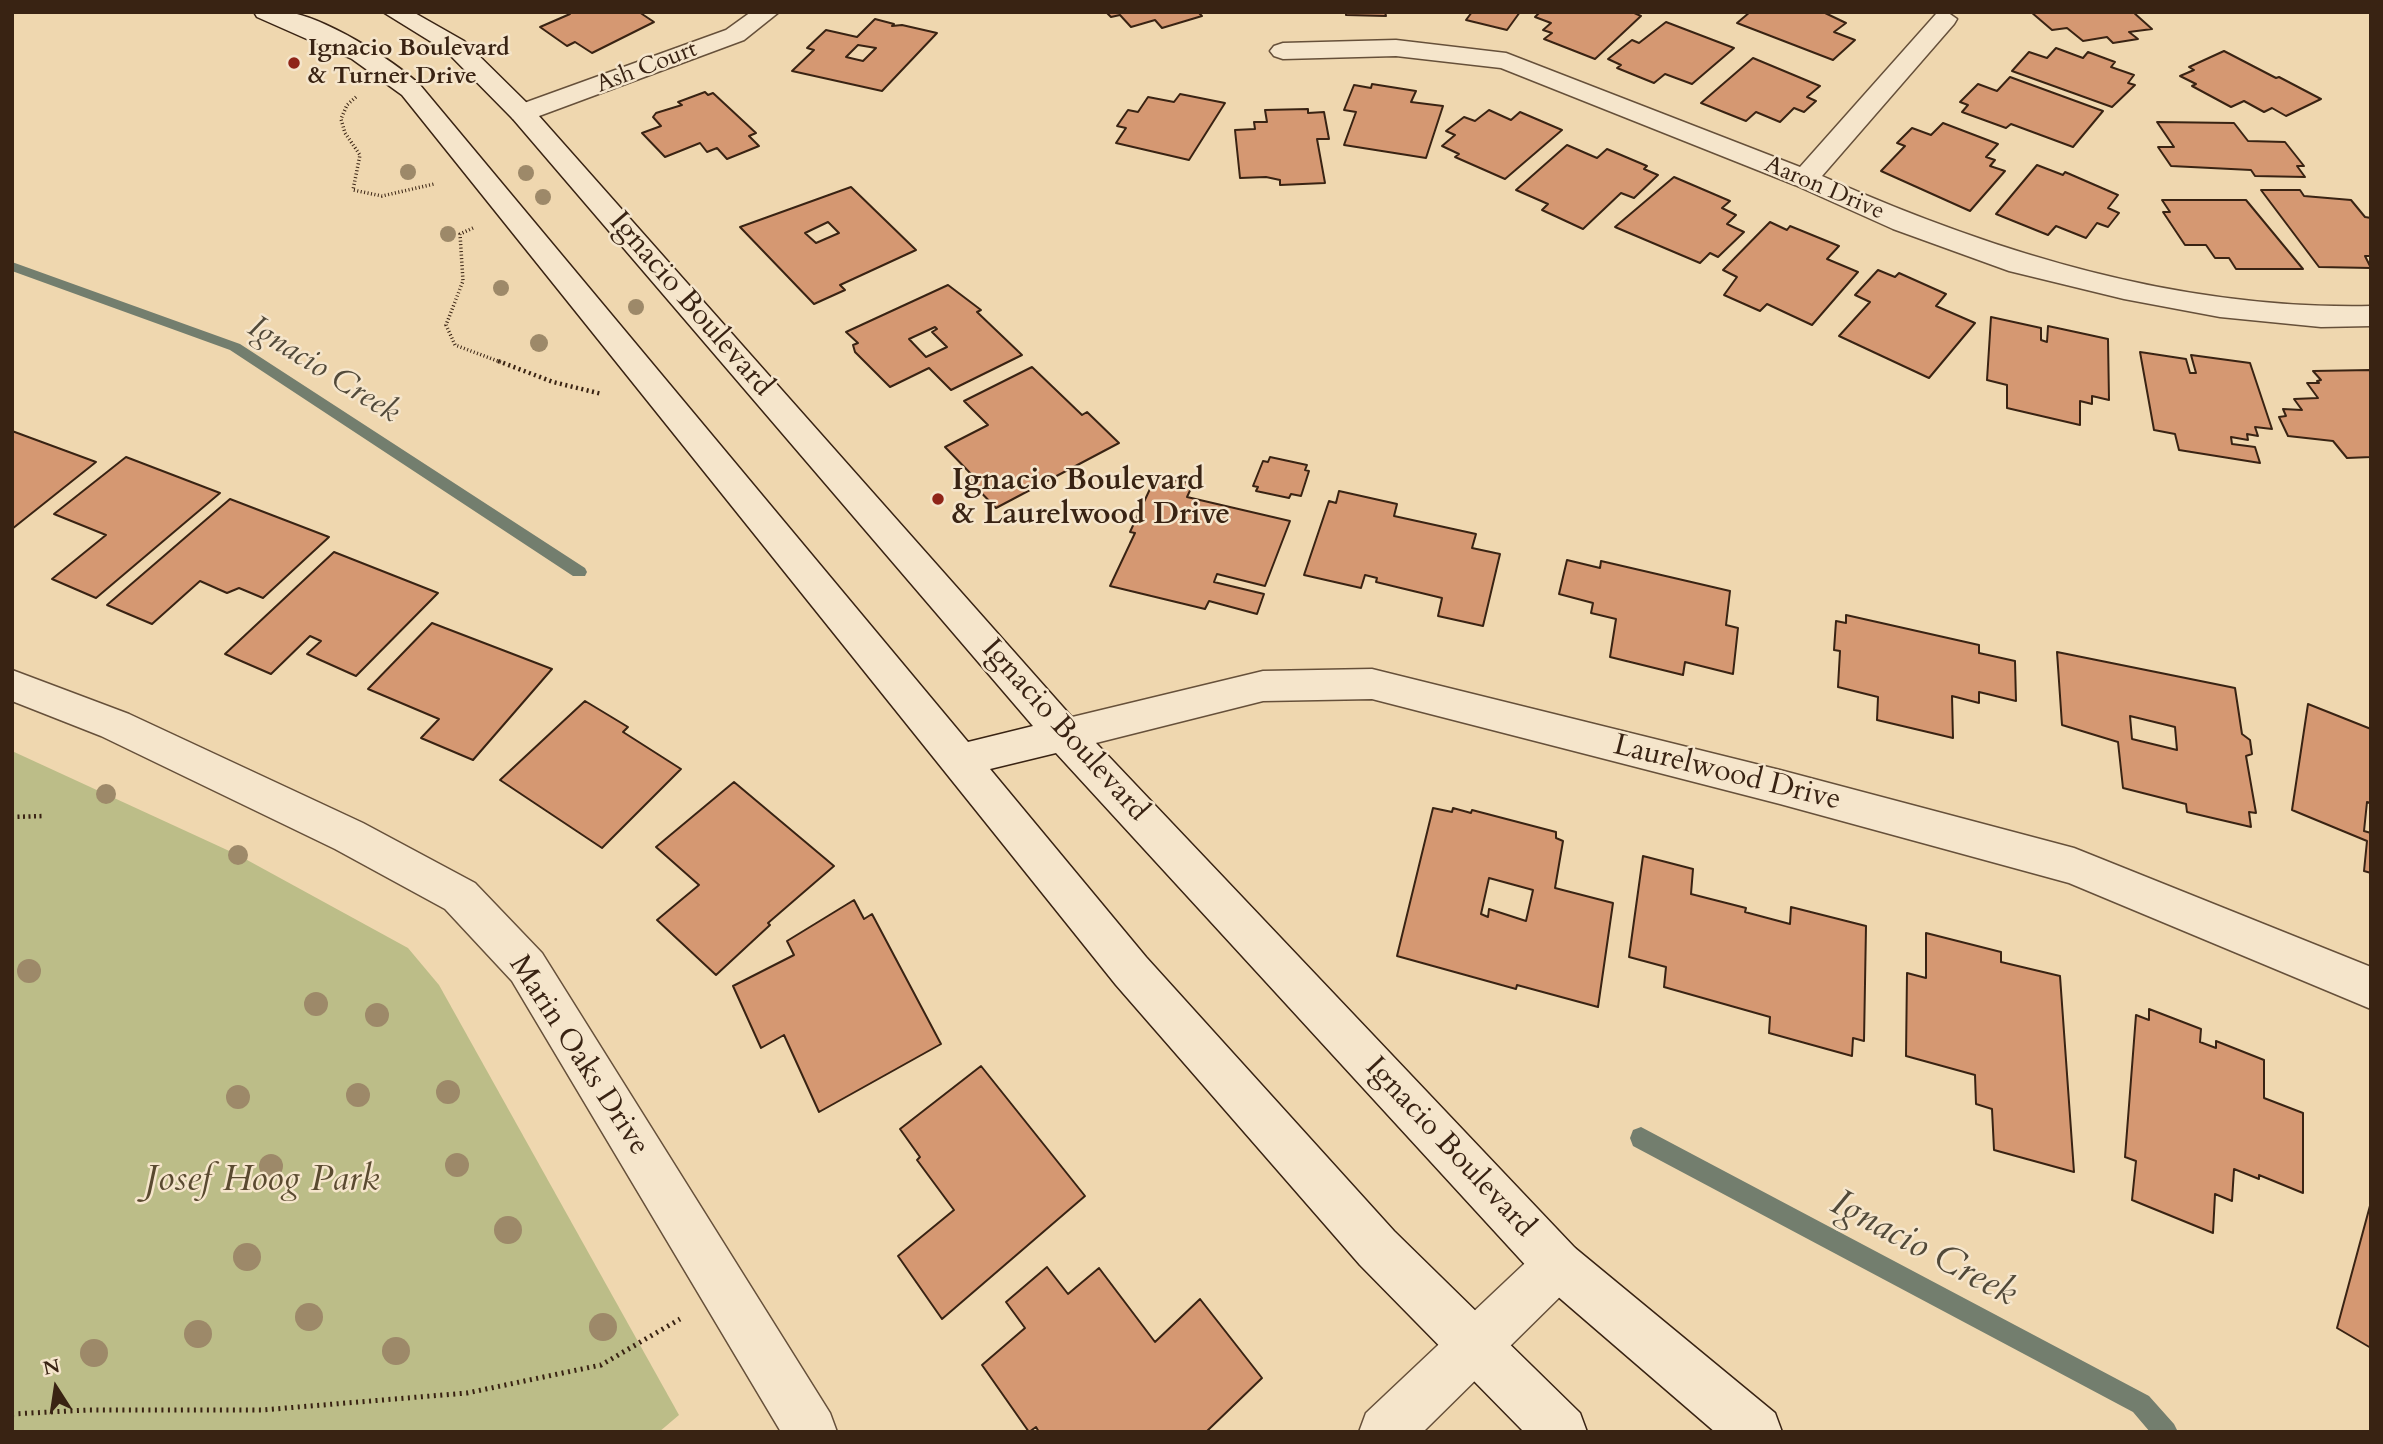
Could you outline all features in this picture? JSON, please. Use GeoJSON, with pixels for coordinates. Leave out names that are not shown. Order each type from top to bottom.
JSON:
{"type":"FeatureCollection","features":[{"type":"Feature","properties":{"kind":"main road"},"geometry":{"type":"LineString","coordinates":[[266,12],[332,38],[378,61],[399,78],[1140,982],[1377,1248],[1561,1432]]}},
{"type":"Feature","properties":{"kind":"main road","name":"Ignacio Boulevard"},"geometry":{"type":"LineString","coordinates":[[395,12],[454,46],[522,113],[1065,735],[1559,1265],[1756,1432]]}},
{"type":"Feature","properties":{"kind":"main road","name":"Ash Court"},"geometry":{"type":"LineString","coordinates":[[522,113],[735,35],[767,12]]}},
{"type":"Feature","properties":{"kind":"main road"},"geometry":{"type":"LineString","coordinates":[[1805,179],[1945,19]]}},
{"type":"Feature","properties":{"kind":"main road","name":"Aaron Drive"},"geometry":{"type":"LineString","coordinates":[[1283,51],[1396,48],[1506,61],[1805,179],[1903,223],[2019,264],[2124,289],[2220,307],[2321,317],[2371,316]]}},
{"type":"Feature","properties":{"kind":"main road","name":"Laurelwood Drive"},"geometry":{"type":"LineString","coordinates":[[957,761],[1263,686],[1371,684],[1780,787],[2074,866],[2371,988]]}},
{"type":"Feature","properties":{"kind":"main road","name":"Marin Oaks Drive"},"geometry":{"type":"LineString","coordinates":[[12,685],[115,725],[349,836],[460,896],[527,967],[811,1432]]}},
{"type":"Feature","properties":{"kind":"main road"},"geometry":{"type":"LineString","coordinates":[[1385,1432],[1559,1265]]}},
{"type":"Feature","properties":{"kind":"path"},"geometry":{"type":"LineString","coordinates":[[399,78],[360,95],[348,103],[343,111],[342,133],[360,155],[353,190],[360,195],[389,195],[475,170]]}},
{"type":"Feature","properties":{"kind":"path"},"geometry":{"type":"LineString","coordinates":[[509,211],[460,234],[467,272],[465,285],[446,325],[449,335],[455,345],[553,382],[602,394]]}},
{"type":"Feature","properties":{"kind":"path"},"geometry":{"type":"LineString","coordinates":[[12,817],[44,816]]}},
{"type":"Feature","properties":{"kind":"path"},"geometry":{"type":"LineString","coordinates":[[12,1414],[88,1410],[262,1410],[467,1393],[601,1365],[726,1293]]}},
{"type":"Feature","properties":{"kind":"green space","name":"Josef Hoog Park"},"geometry":{"type":"Polygon","coordinates":[[[12,751],[238,855],[408,948],[439,985],[679,1415],[659,1432],[12,1432],[12,751]]]}},
{"type":"Feature","properties":{"kind":"building"},"geometry":{"type":"Polygon","coordinates":[[[567,12],[639,12],[654,22],[592,53],[575,42],[567,46],[540,27],[570,14],[567,12]]]}},
{"type":"Feature","properties":{"kind":"building"},"geometry":{"type":"Polygon","coordinates":[[[1106,12],[1198,12],[1202,16],[1162,28],[1155,20],[1131,27],[1120,15],[1111,17],[1106,12]]]}},
{"type":"Feature","properties":{"kind":"building"},"geometry":{"type":"Polygon","coordinates":[[[1346,12],[1385,12],[1386,16],[1346,15],[1346,12]]]}},
{"type":"Feature","properties":{"kind":"building"},"geometry":{"type":"Polygon","coordinates":[[[1472,12],[1520,12],[1507,30],[1466,20],[1472,12]]]}},
{"type":"Feature","properties":{"kind":"building"},"geometry":{"type":"Polygon","coordinates":[[[1540,12],[1632,12],[1641,16],[1595,59],[1544,39],[1552,33],[1543,30],[1551,23],[1535,17],[1540,12]]]}},
{"type":"Feature","properties":{"kind":"building"},"geometry":{"type":"Polygon","coordinates":[[[1750,12],[1823,12],[1846,23],[1834,32],[1855,40],[1833,60],[1737,23],[1750,12]]]}},
{"type":"Feature","properties":{"kind":"building"},"geometry":{"type":"Polygon","coordinates":[[[2031,12],[2133,12],[2152,29],[2129,32],[2138,39],[2113,43],[2107,37],[2083,41],[2067,28],[2052,30],[2031,12]]]}},
{"type":"Feature","properties":{"kind":"building"},"geometry":{"type":"Polygon","coordinates":[[[875,19],[894,24],[892,26],[902,25],[937,33],[882,91],[792,71],[814,50],[807,48],[826,30],[857,37],[875,19]],[[858,45],[846,57],[863,61],[876,48],[858,45]]]}},
{"type":"Feature","properties":{"kind":"building"},"geometry":{"type":"Polygon","coordinates":[[[1666,22],[1734,48],[1692,84],[1665,74],[1654,83],[1617,68],[1621,65],[1608,59],[1632,40],[1639,43],[1666,22]]]}},
{"type":"Feature","properties":{"kind":"building"},"geometry":{"type":"Polygon","coordinates":[[[2056,48],[2083,58],[2088,52],[2115,62],[2111,67],[2134,75],[2128,83],[2135,85],[2112,107],[2012,71],[2029,52],[2047,58],[2056,48]]]}},
{"type":"Feature","properties":{"kind":"building"},"geometry":{"type":"Polygon","coordinates":[[[2224,51],[2321,99],[2286,116],[2272,108],[2264,112],[2244,101],[2231,107],[2192,86],[2196,84],[2180,76],[2194,70],[2189,67],[2224,51]]]}},
{"type":"Feature","properties":{"kind":"building"},"geometry":{"type":"Polygon","coordinates":[[[1753,58],[1820,86],[1807,97],[1816,101],[1804,112],[1794,108],[1780,122],[1756,112],[1746,121],[1701,103],[1753,58]]]}},
{"type":"Feature","properties":{"kind":"building"},"geometry":{"type":"Polygon","coordinates":[[[2010,77],[2103,111],[2073,147],[2011,124],[2006,128],[1962,112],[1968,105],[1960,102],[1978,84],[1997,91],[2010,77]]]}},
{"type":"Feature","properties":{"kind":"building"},"geometry":{"type":"Polygon","coordinates":[[[1372,84],[1416,91],[1411,102],[1443,106],[1426,158],[1344,145],[1356,112],[1344,110],[1354,85],[1371,88],[1372,84]]]}},
{"type":"Feature","properties":{"kind":"building"},"geometry":{"type":"Polygon","coordinates":[[[705,92],[708,95],[713,93],[756,133],[749,136],[759,146],[727,159],[717,148],[707,152],[700,143],[665,157],[642,133],[661,126],[653,117],[656,113],[682,105],[678,102],[705,92]]]}},
{"type":"Feature","properties":{"kind":"building"},"geometry":{"type":"Polygon","coordinates":[[[1180,94],[1225,103],[1189,160],[1116,143],[1126,128],[1117,126],[1128,110],[1138,112],[1148,97],[1174,102],[1180,94]]]}},
{"type":"Feature","properties":{"kind":"building"},"geometry":{"type":"Polygon","coordinates":[[[1308,109],[1308,113],[1324,112],[1329,139],[1317,139],[1325,183],[1280,185],[1280,180],[1266,177],[1240,178],[1235,130],[1255,129],[1254,122],[1267,122],[1265,110],[1308,109]]]}},
{"type":"Feature","properties":{"kind":"building"},"geometry":{"type":"Polygon","coordinates":[[[1489,110],[1511,120],[1520,112],[1562,130],[1505,179],[1455,157],[1459,154],[1442,146],[1455,135],[1446,131],[1464,117],[1475,121],[1489,110]]]}},
{"type":"Feature","properties":{"kind":"building"},"geometry":{"type":"Polygon","coordinates":[[[2157,122],[2234,123],[2248,141],[2285,142],[2304,166],[2297,166],[2305,177],[2255,176],[2251,170],[2171,166],[2158,147],[2174,147],[2157,122]]]}},
{"type":"Feature","properties":{"kind":"building"},"geometry":{"type":"Polygon","coordinates":[[[1943,123],[1998,144],[1986,157],[1995,160],[1990,166],[2005,171],[1970,211],[1881,171],[1905,146],[1897,143],[1912,128],[1931,135],[1943,123]]]}},
{"type":"Feature","properties":{"kind":"building"},"geometry":{"type":"Polygon","coordinates":[[[1567,145],[1597,158],[1607,149],[1647,166],[1644,169],[1658,175],[1634,198],[1621,193],[1583,229],[1542,210],[1548,204],[1516,190],[1567,145]]]}},
{"type":"Feature","properties":{"kind":"building"},"geometry":{"type":"Polygon","coordinates":[[[2037,165],[2063,175],[2065,172],[2118,195],[2108,208],[2119,213],[2108,227],[2097,223],[2086,238],[2056,226],[2048,235],[1996,214],[2037,165]]]}},
{"type":"Feature","properties":{"kind":"building"},"geometry":{"type":"Polygon","coordinates":[[[1674,177],[1730,201],[1722,208],[1736,215],[1727,224],[1744,232],[1718,257],[1710,253],[1700,263],[1615,227],[1674,177]]]}},
{"type":"Feature","properties":{"kind":"building"},"geometry":{"type":"Polygon","coordinates":[[[851,187],[916,250],[840,285],[845,290],[814,304],[740,227],[851,187]],[[828,222],[805,233],[816,243],[839,233],[828,222]]]}},
{"type":"Feature","properties":{"kind":"building"},"geometry":{"type":"Polygon","coordinates":[[[2261,190],[2300,190],[2304,196],[2351,200],[2365,217],[2371,218],[2371,256],[2365,256],[2371,268],[2319,267],[2261,190]]]}},
{"type":"Feature","properties":{"kind":"building"},"geometry":{"type":"Polygon","coordinates":[[[2162,200],[2246,200],[2303,269],[2236,269],[2229,258],[2215,258],[2206,245],[2185,245],[2163,212],[2170,212],[2162,200]]]}},
{"type":"Feature","properties":{"kind":"building"},"geometry":{"type":"Polygon","coordinates":[[[1770,222],[1787,230],[1790,226],[1839,246],[1827,259],[1858,272],[1812,325],[1767,304],[1760,311],[1724,295],[1737,277],[1723,270],[1770,222]]]}},
{"type":"Feature","properties":{"kind":"building"},"geometry":{"type":"Polygon","coordinates":[[[1878,270],[1895,277],[1899,273],[1946,294],[1936,306],[1975,323],[1929,378],[1839,336],[1870,302],[1855,295],[1878,270]]]}},
{"type":"Feature","properties":{"kind":"building"},"geometry":{"type":"Polygon","coordinates":[[[948,285],[981,310],[977,312],[1022,355],[951,390],[929,368],[890,387],[855,352],[853,345],[858,343],[846,332],[948,285]],[[935,327],[909,339],[926,357],[947,347],[932,332],[937,329],[935,327]]]}},
{"type":"Feature","properties":{"kind":"building"},"geometry":{"type":"Polygon","coordinates":[[[1991,317],[2041,328],[2041,340],[2047,342],[2048,326],[2108,339],[2109,400],[2092,396],[2092,404],[2080,401],[2080,425],[2007,408],[2007,385],[1987,380],[1991,317]]]}},
{"type":"Feature","properties":{"kind":"building"},"geometry":{"type":"Polygon","coordinates":[[[2140,352],[2186,359],[2190,373],[2196,373],[2191,355],[2250,363],[2272,429],[2255,427],[2258,436],[2247,434],[2248,440],[2231,437],[2232,444],[2255,447],[2260,463],[2179,450],[2175,434],[2154,430],[2140,352]]]}},
{"type":"Feature","properties":{"kind":"building"},"geometry":{"type":"Polygon","coordinates":[[[1032,367],[1082,415],[1087,412],[1119,443],[996,508],[966,477],[972,475],[945,447],[988,425],[964,401],[1032,367]]]}},
{"type":"Feature","properties":{"kind":"building"},"geometry":{"type":"Polygon","coordinates":[[[2371,370],[2371,457],[2347,458],[2333,441],[2288,436],[2279,417],[2286,416],[2283,409],[2302,410],[2294,399],[2318,398],[2307,383],[2319,383],[2317,381],[2321,380],[2313,371],[2371,370]]]}},
{"type":"Feature","properties":{"kind":"building"},"geometry":{"type":"Polygon","coordinates":[[[12,431],[96,462],[12,529],[12,431]]]}},
{"type":"Feature","properties":{"kind":"building"},"geometry":{"type":"Polygon","coordinates":[[[126,457],[220,493],[96,598],[52,579],[106,535],[54,514],[126,457]]]}},
{"type":"Feature","properties":{"kind":"building"},"geometry":{"type":"Polygon","coordinates":[[[1270,457],[1307,465],[1305,470],[1309,471],[1301,496],[1291,494],[1289,498],[1256,491],[1258,487],[1253,486],[1263,461],[1268,462],[1270,457]]]}},
{"type":"Feature","properties":{"kind":"building"},"geometry":{"type":"Polygon","coordinates":[[[1156,476],[1193,484],[1187,497],[1290,521],[1265,586],[1217,574],[1214,582],[1264,594],[1257,614],[1209,601],[1205,609],[1110,586],[1135,533],[1130,532],[1156,476]]]}},
{"type":"Feature","properties":{"kind":"building"},"geometry":{"type":"Polygon","coordinates":[[[1339,491],[1397,504],[1394,516],[1476,534],[1472,548],[1500,554],[1483,626],[1438,616],[1442,598],[1376,582],[1377,578],[1365,575],[1361,588],[1304,575],[1329,501],[1336,503],[1339,491]]]}},
{"type":"Feature","properties":{"kind":"building"},"geometry":{"type":"Polygon","coordinates":[[[230,499],[329,537],[263,598],[239,588],[227,593],[200,581],[152,624],[107,605],[230,499]]]}},
{"type":"Feature","properties":{"kind":"building"},"geometry":{"type":"Polygon","coordinates":[[[334,552],[438,593],[356,676],[307,654],[321,641],[310,636],[271,674],[225,654],[334,552]]]}},
{"type":"Feature","properties":{"kind":"building"},"geometry":{"type":"Polygon","coordinates":[[[1567,560],[1600,568],[1601,561],[1730,591],[1726,625],[1738,628],[1733,674],[1685,662],[1683,675],[1610,657],[1616,619],[1591,613],[1593,603],[1559,594],[1567,560]]]}},
{"type":"Feature","properties":{"kind":"building"},"geometry":{"type":"Polygon","coordinates":[[[1846,615],[1979,645],[1979,653],[2015,661],[2016,701],[1979,692],[1979,703],[1952,696],[1953,738],[1877,720],[1878,697],[1838,687],[1840,651],[1834,650],[1836,621],[1846,623],[1846,615]]]}},
{"type":"Feature","properties":{"kind":"building"},"geometry":{"type":"Polygon","coordinates":[[[432,623],[552,669],[473,760],[421,738],[439,719],[368,689],[432,623]]]}},
{"type":"Feature","properties":{"kind":"building"},"geometry":{"type":"Polygon","coordinates":[[[2057,652],[2235,688],[2242,734],[2250,740],[2252,754],[2246,756],[2256,813],[2249,812],[2251,827],[2187,812],[2186,804],[2123,788],[2118,742],[2062,725],[2057,652]],[[2130,716],[2132,739],[2177,750],[2175,727],[2130,716]]]}},
{"type":"Feature","properties":{"kind":"building"},"geometry":{"type":"Polygon","coordinates":[[[585,701],[628,727],[623,732],[681,769],[602,848],[500,780],[585,701]]]}},
{"type":"Feature","properties":{"kind":"building"},"geometry":{"type":"Polygon","coordinates":[[[2308,704],[2371,729],[2371,803],[2367,802],[2364,831],[2371,833],[2371,873],[2364,871],[2367,841],[2292,810],[2308,704]]]}},
{"type":"Feature","properties":{"kind":"building"},"geometry":{"type":"Polygon","coordinates":[[[734,782],[834,866],[768,923],[770,925],[716,975],[657,920],[699,885],[656,847],[734,782]]]}},
{"type":"Feature","properties":{"kind":"building"},"geometry":{"type":"Polygon","coordinates":[[[1433,808],[1452,812],[1453,808],[1471,813],[1472,810],[1556,832],[1556,838],[1563,841],[1555,888],[1613,903],[1598,1007],[1517,985],[1516,989],[1397,956],[1433,808]],[[1489,878],[1481,914],[1488,917],[1489,909],[1526,921],[1533,890],[1489,878]]]}},
{"type":"Feature","properties":{"kind":"building"},"geometry":{"type":"Polygon","coordinates":[[[1643,856],[1693,869],[1691,894],[1746,908],[1745,912],[1790,924],[1791,907],[1866,926],[1864,1041],[1853,1038],[1852,1056],[1769,1033],[1770,1017],[1664,987],[1666,967],[1629,957],[1643,856]]]}},
{"type":"Feature","properties":{"kind":"building"},"geometry":{"type":"Polygon","coordinates":[[[854,900],[864,919],[872,914],[941,1044],[819,1112],[784,1035],[761,1048],[733,986],[794,955],[787,941],[854,900]]]}},
{"type":"Feature","properties":{"kind":"building"},"geometry":{"type":"Polygon","coordinates":[[[1926,933],[2001,952],[2001,962],[2060,976],[2074,1172],[1994,1150],[1992,1109],[1976,1104],[1975,1075],[1906,1056],[1907,973],[1926,978],[1926,933]]]}},
{"type":"Feature","properties":{"kind":"building"},"geometry":{"type":"Polygon","coordinates":[[[2149,1009],[2201,1029],[2200,1042],[2216,1048],[2216,1041],[2264,1060],[2264,1098],[2303,1113],[2303,1193],[2259,1175],[2259,1179],[2234,1169],[2232,1201],[2215,1194],[2213,1233],[2132,1200],[2136,1161],[2125,1157],[2136,1015],[2149,1020],[2149,1009]]]}},
{"type":"Feature","properties":{"kind":"building"},"geometry":{"type":"Polygon","coordinates":[[[981,1066],[1085,1196],[942,1319],[898,1256],[954,1210],[917,1160],[920,1157],[900,1129],[981,1066]]]}},
{"type":"Feature","properties":{"kind":"building"},"geometry":{"type":"Polygon","coordinates":[[[2371,1202],[2371,1348],[2337,1328],[2371,1202]]]}},
{"type":"Feature","properties":{"kind":"building"},"geometry":{"type":"Polygon","coordinates":[[[1047,1267],[1068,1294],[1099,1268],[1155,1342],[1200,1299],[1262,1378],[1206,1432],[1039,1432],[1036,1427],[1029,1432],[982,1365],[1025,1328],[1006,1302],[1047,1267]]]}},
{"type":"Feature","properties":{"kind":"waterway","name":"Ignacio Creek"},"geometry":{"type":"LineString","coordinates":[[12,266],[235,347],[579,572]]}},
{"type":"Feature","properties":{"kind":"waterway","name":"Ignacio Creek"},"geometry":{"type":"LineString","coordinates":[[1641,1138],[2141,1404],[2166,1432]]}},
{"type":"Feature","properties":{"kind":"place","name":"Ignacio Boulevard & Turner Drive"},"geometry":{"type":"Point","coordinates":[294,63]}},
{"type":"Feature","properties":{"kind":"place","name":"Ignacio Boulevard & Laurelwood Drive"},"geometry":{"type":"Point","coordinates":[938,499]}}]}
